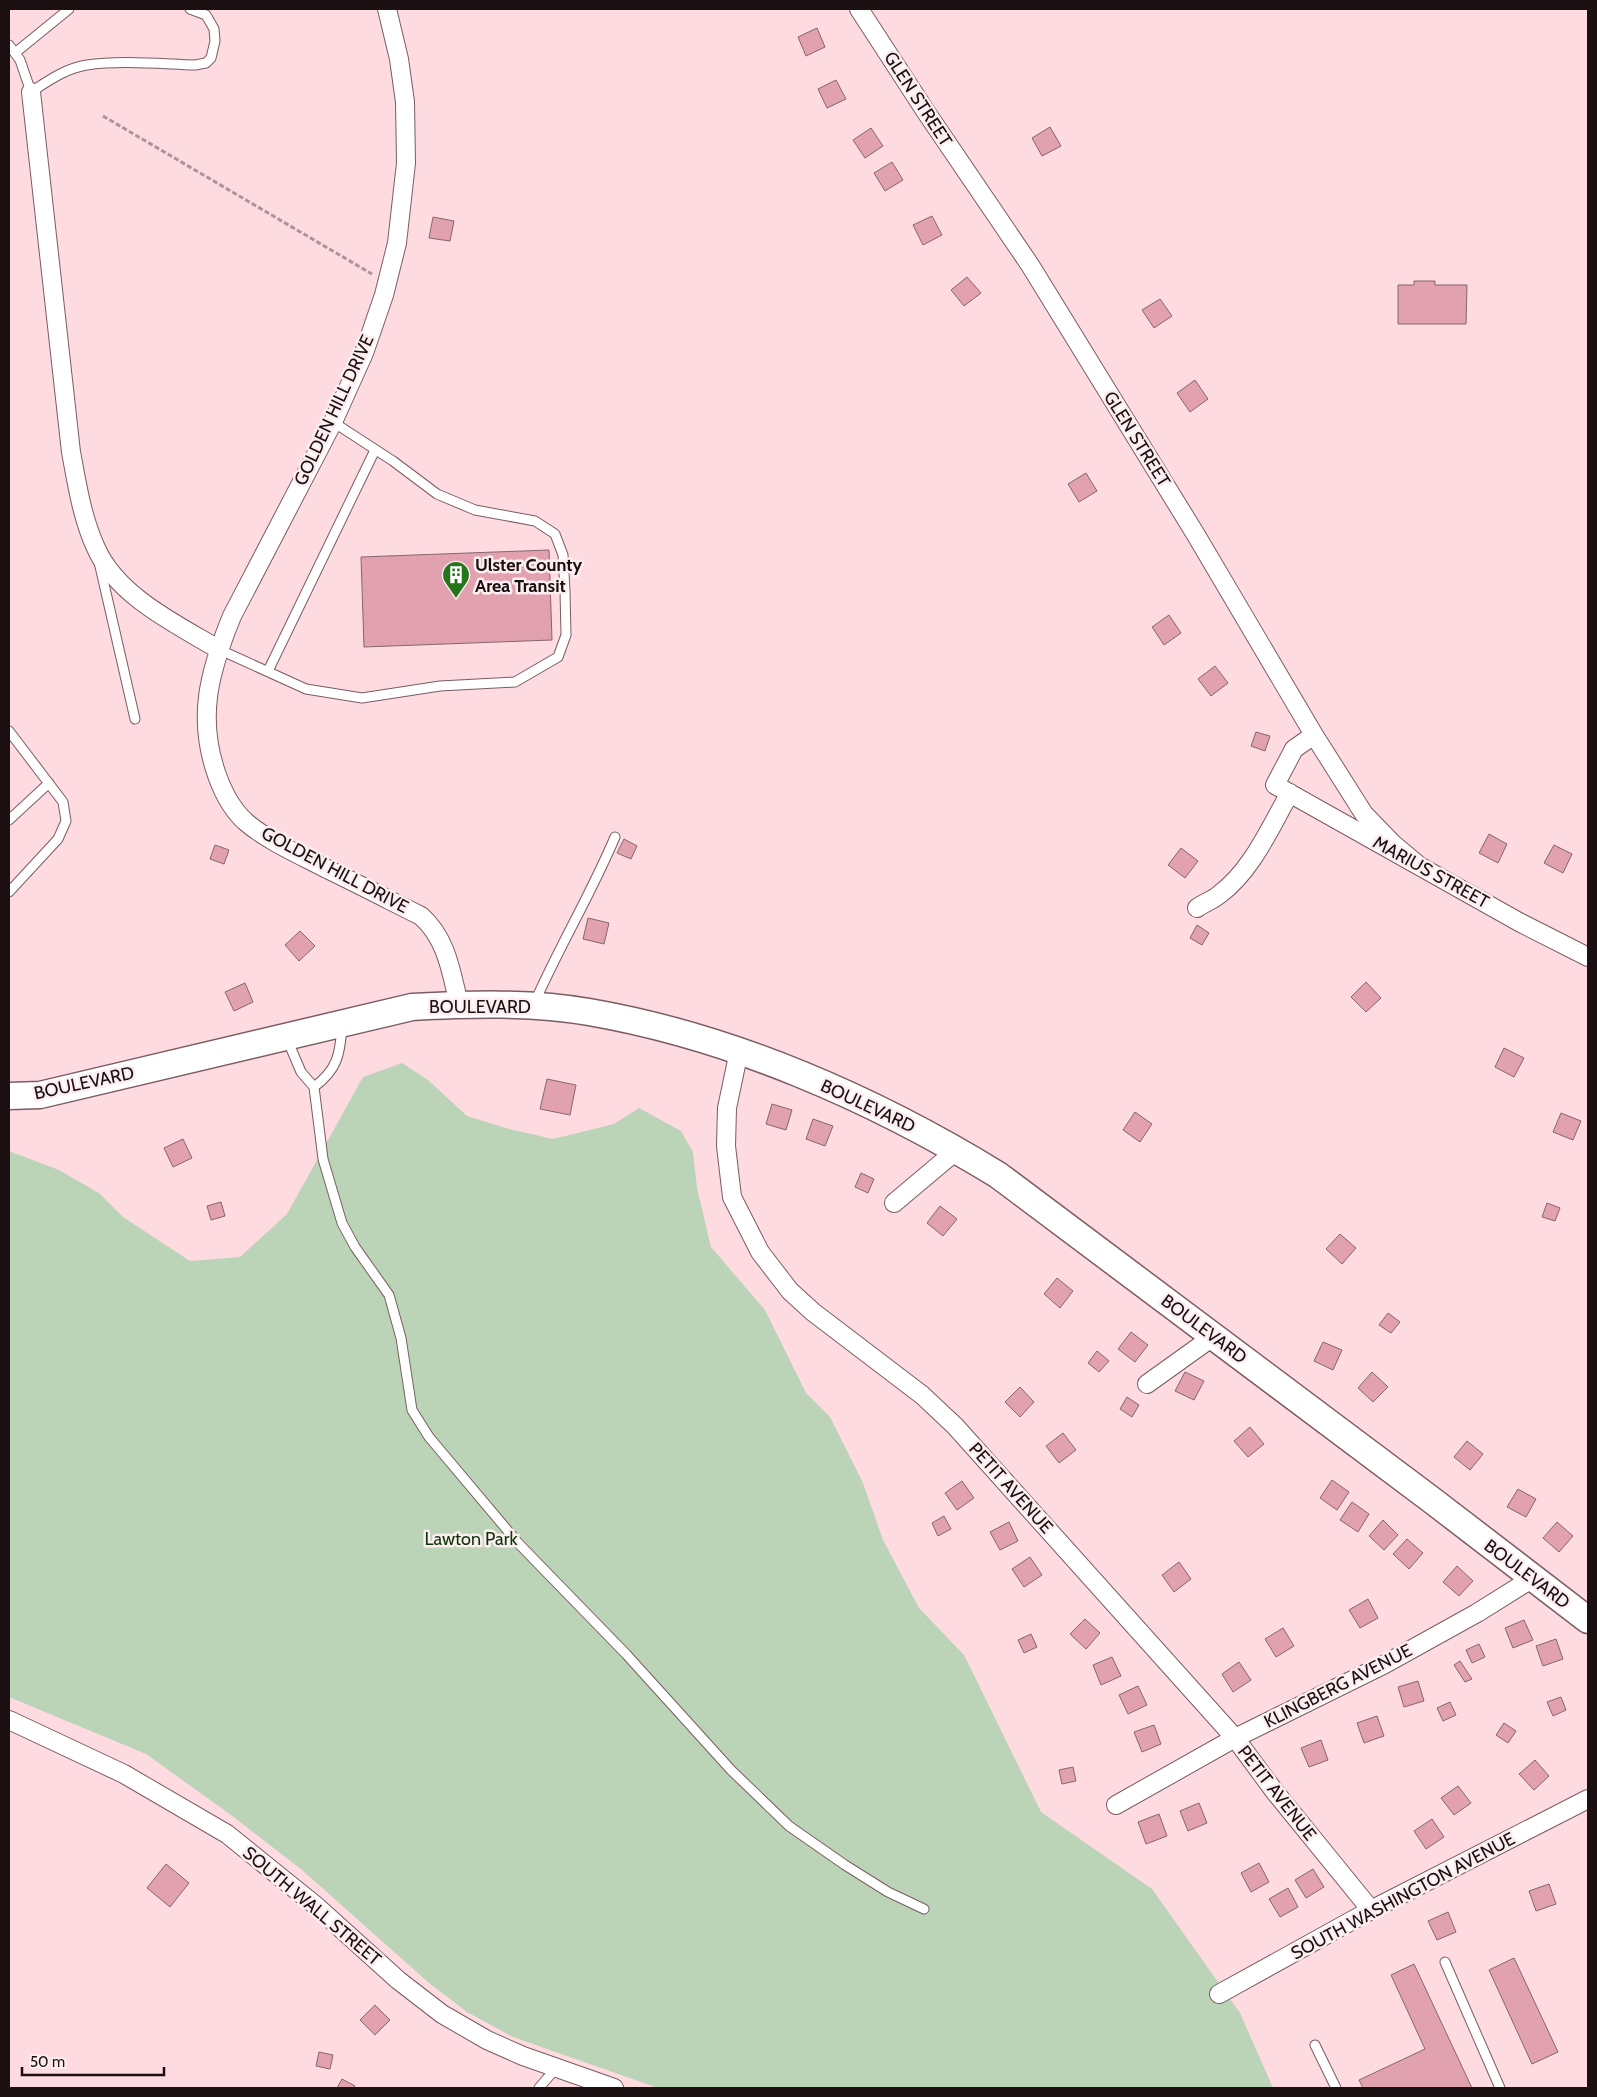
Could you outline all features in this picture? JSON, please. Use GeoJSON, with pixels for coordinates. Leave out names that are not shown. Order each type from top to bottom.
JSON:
{"type":"FeatureCollection","features":[{"type":"Feature","properties":{"kind":"main road","name":"BOULEVARD"},"geometry":{"type":"LineString","coordinates":[[9,1096],[40,1095],[412,1007],[459,1004],[533,1006],[588,1012],[682,1032],[740,1051],[869,1104],[956,1150],[998,1175],[1214,1336],[1588,1620]]}},
{"type":"Feature","properties":{"kind":"street","name":"GOLDEN HILL DRIVE"},"geometry":{"type":"LineString","coordinates":[[387,9],[399,59],[405,102],[406,163],[397,243],[384,295],[364,353],[333,422],[232,616],[218,649],[207,692],[206,722],[208,746],[224,794],[246,822],[294,853],[421,916],[432,926],[445,947],[459,1004]]}},
{"type":"Feature","properties":{"kind":"street","name":"GLEN STREET"},"geometry":{"type":"LineString","coordinates":[[859,9],[1030,265],[1196,534],[1314,735],[1364,814],[1393,844],[1418,865]]}},
{"type":"Feature","properties":{"kind":"street"},"geometry":{"type":"LineString","coordinates":[[31,92],[70,452],[82,511],[96,549],[112,574],[154,612],[218,649]]}},
{"type":"Feature","properties":{"kind":"street"},"geometry":{"type":"LineString","coordinates":[[1197,908],[1220,894],[1252,859],[1283,789],[1294,750],[1314,735]]}},
{"type":"Feature","properties":{"kind":"street","name":"MARIUS STREET"},"geometry":{"type":"LineString","coordinates":[[1283,789],[1519,922],[1588,957]]}},
{"type":"Feature","properties":{"kind":"street","name":"PETIT AVENUE"},"geometry":{"type":"LineString","coordinates":[[740,1051],[727,1108],[726,1146],[732,1197],[760,1252],[790,1291],[813,1312],[922,1395],[955,1426],[1235,1738],[1275,1792],[1371,1910]]}},
{"type":"Feature","properties":{"kind":"street"},"geometry":{"type":"LineString","coordinates":[[894,1203],[956,1150]]}},
{"type":"Feature","properties":{"kind":"street"},"geometry":{"type":"LineString","coordinates":[[1147,1384],[1214,1336]]}},
{"type":"Feature","properties":{"kind":"street","name":"KLINGBERG AVENUE"},"geometry":{"type":"LineString","coordinates":[[1116,1805],[1235,1738],[1385,1664],[1477,1613],[1533,1578]]}},
{"type":"Feature","properties":{"kind":"street","name":"SOUTH WALL STREET"},"geometry":{"type":"LineString","coordinates":[[9,1720],[124,1774],[227,1834],[315,1905],[398,1980],[442,2014],[487,2040],[556,2068],[614,2088]]}},
{"type":"Feature","properties":{"kind":"street","name":"SOUTH WASHINGTON AVENUE"},"geometry":{"type":"LineString","coordinates":[[1219,1994],[1371,1910],[1588,1799]]}},
{"type":"Feature","properties":{"kind":"lane"},"geometry":{"type":"LineString","coordinates":[[15,53],[69,9]]}},
{"type":"Feature","properties":{"kind":"lane"},"geometry":{"type":"LineString","coordinates":[[9,45],[20,60],[31,92],[63,72],[86,65],[129,63],[206,64],[211,58],[215,41],[214,29],[206,14],[190,9]]}},
{"type":"Feature","properties":{"kind":"lane"},"geometry":{"type":"LineString","coordinates":[[218,649],[306,689],[362,698],[440,686],[514,682],[558,658],[566,635],[565,591],[563,555],[554,534],[535,521],[475,510],[437,494],[333,422]]}},
{"type":"Feature","properties":{"kind":"lane"},"geometry":{"type":"LineString","coordinates":[[268,671],[375,450]]}},
{"type":"Feature","properties":{"kind":"lane"},"geometry":{"type":"LineString","coordinates":[[96,549],[135,719]]}},
{"type":"Feature","properties":{"kind":"lane"},"geometry":{"type":"LineString","coordinates":[[9,731],[63,802],[66,821],[58,839],[9,892]]}},
{"type":"Feature","properties":{"kind":"lane"},"geometry":{"type":"LineString","coordinates":[[9,820],[48,783]]}},
{"type":"Feature","properties":{"kind":"lane"},"geometry":{"type":"LineString","coordinates":[[533,1006],[615,837]]}},
{"type":"Feature","properties":{"kind":"lane"},"geometry":{"type":"LineString","coordinates":[[314,1087],[328,1076],[340,1053],[342,1023]]}},
{"type":"Feature","properties":{"kind":"lane"},"geometry":{"type":"LineString","coordinates":[[286,1036],[301,1072],[314,1087],[323,1159],[342,1222],[355,1247],[389,1295],[401,1338],[412,1410],[429,1437],[519,1544],[626,1654],[731,1770],[789,1826],[888,1892],[924,1910]]}},
{"type":"Feature","properties":{"kind":"lane"},"geometry":{"type":"LineString","coordinates":[[1445,1962],[1500,2088]]}},
{"type":"Feature","properties":{"kind":"lane"},"geometry":{"type":"LineString","coordinates":[[1315,2045],[1336,2088]]}},
{"type":"Feature","properties":{"kind":"lane"},"geometry":{"type":"LineString","coordinates":[[538,2088],[556,2068]]}},
{"type":"Feature","properties":{"kind":"path"},"geometry":{"type":"LineString","coordinates":[[103,116],[377,276]]}},
{"type":"Feature","properties":{"kind":"green space","name":"Lawton Park"},"geometry":{"type":"Polygon","coordinates":[[[402,1063],[428,1080],[467,1116],[509,1129],[553,1139],[614,1124],[639,1108],[681,1131],[693,1152],[697,1188],[711,1247],[765,1310],[806,1393],[830,1417],[863,1483],[883,1540],[919,1608],[964,1655],[1041,1812],[1152,1889],[1240,2013],[1273,2088],[658,2088],[513,2037],[467,2012],[429,1983],[302,1870],[231,1815],[146,1754],[9,1697],[9,1151],[59,1170],[99,1193],[123,1217],[190,1261],[240,1257],[287,1214],[363,1077],[402,1063]]]}},
{"type":"Feature","properties":{"kind":"building"},"geometry":{"type":"Polygon","coordinates":[[[817,28],[825,47],[806,56],[798,37],[817,28]]]}},
{"type":"Feature","properties":{"kind":"building"},"geometry":{"type":"Polygon","coordinates":[[[836,80],[846,99],[827,108],[818,89],[836,80]]]}},
{"type":"Feature","properties":{"kind":"building"},"geometry":{"type":"Polygon","coordinates":[[[1050,127],[1061,146],[1042,156],[1032,138],[1050,127]]]}},
{"type":"Feature","properties":{"kind":"building"},"geometry":{"type":"Polygon","coordinates":[[[871,128],[883,146],[865,158],[853,140],[871,128]]]}},
{"type":"Feature","properties":{"kind":"building"},"geometry":{"type":"Polygon","coordinates":[[[892,162],[903,180],[885,191],[874,173],[892,162]]]}},
{"type":"Feature","properties":{"kind":"building"},"geometry":{"type":"Polygon","coordinates":[[[932,216],[942,235],[923,245],[913,225],[932,216]]]}},
{"type":"Feature","properties":{"kind":"building"},"geometry":{"type":"Polygon","coordinates":[[[433,217],[454,221],[450,241],[429,238],[433,217]]]}},
{"type":"Feature","properties":{"kind":"building"},"geometry":{"type":"Polygon","coordinates":[[[967,277],[981,293],[964,306],[951,290],[967,277]]]}},
{"type":"Feature","properties":{"kind":"building"},"geometry":{"type":"Polygon","coordinates":[[[1414,281],[1435,281],[1435,285],[1467,285],[1466,324],[1398,324],[1398,285],[1414,285],[1414,281]]]}},
{"type":"Feature","properties":{"kind":"building"},"geometry":{"type":"Polygon","coordinates":[[[1160,299],[1172,316],[1154,328],[1142,310],[1160,299]]]}},
{"type":"Feature","properties":{"kind":"building"},"geometry":{"type":"Polygon","coordinates":[[[1195,380],[1208,399],[1190,412],[1177,393],[1195,380]]]}},
{"type":"Feature","properties":{"kind":"building"},"geometry":{"type":"Polygon","coordinates":[[[1086,473],[1097,491],[1079,502],[1068,484],[1086,473]]]}},
{"type":"Feature","properties":{"kind":"building","name":"Ulster County Area Transit"},"geometry":{"type":"Polygon","coordinates":[[[549,550],[552,640],[364,647],[361,557],[549,550]]]}},
{"type":"Feature","properties":{"kind":"building"},"geometry":{"type":"Polygon","coordinates":[[[1169,615],[1181,633],[1164,645],[1152,627],[1169,615]]]}},
{"type":"Feature","properties":{"kind":"building"},"geometry":{"type":"Polygon","coordinates":[[[1215,666],[1228,683],[1211,696],[1198,679],[1215,666]]]}},
{"type":"Feature","properties":{"kind":"building"},"geometry":{"type":"Polygon","coordinates":[[[1256,732],[1270,736],[1265,751],[1251,746],[1256,732]]]}},
{"type":"Feature","properties":{"kind":"building"},"geometry":{"type":"Polygon","coordinates":[[[1489,834],[1507,844],[1498,863],[1479,853],[1489,834]]]}},
{"type":"Feature","properties":{"kind":"building"},"geometry":{"type":"Polygon","coordinates":[[[624,839],[637,846],[631,859],[617,853],[624,839]]]}},
{"type":"Feature","properties":{"kind":"building"},"geometry":{"type":"Polygon","coordinates":[[[215,845],[229,850],[224,864],[210,859],[215,845]]]}},
{"type":"Feature","properties":{"kind":"building"},"geometry":{"type":"Polygon","coordinates":[[[1554,845],[1572,854],[1563,873],[1544,863],[1554,845]]]}},
{"type":"Feature","properties":{"kind":"building"},"geometry":{"type":"Polygon","coordinates":[[[1181,848],[1198,861],[1185,878],[1168,865],[1181,848]]]}},
{"type":"Feature","properties":{"kind":"building"},"geometry":{"type":"Polygon","coordinates":[[[588,918],[609,923],[604,944],[583,939],[588,918]]]}},
{"type":"Feature","properties":{"kind":"building"},"geometry":{"type":"Polygon","coordinates":[[[1197,925],[1209,933],[1202,945],[1190,938],[1197,925]]]}},
{"type":"Feature","properties":{"kind":"building"},"geometry":{"type":"Polygon","coordinates":[[[300,931],[315,946],[299,961],[285,945],[300,931]]]}},
{"type":"Feature","properties":{"kind":"building"},"geometry":{"type":"Polygon","coordinates":[[[1366,982],[1381,998],[1366,1012],[1351,997],[1366,982]]]}},
{"type":"Feature","properties":{"kind":"building"},"geometry":{"type":"Polygon","coordinates":[[[245,983],[253,1002],[234,1011],[225,992],[245,983]]]}},
{"type":"Feature","properties":{"kind":"building"},"geometry":{"type":"Polygon","coordinates":[[[1504,1048],[1524,1058],[1514,1077],[1495,1067],[1504,1048]]]}},
{"type":"Feature","properties":{"kind":"building"},"geometry":{"type":"Polygon","coordinates":[[[547,1079],[576,1085],[570,1115],[540,1109],[547,1079]]]}},
{"type":"Feature","properties":{"kind":"building"},"geometry":{"type":"Polygon","coordinates":[[[772,1104],[792,1110],[786,1130],[766,1124],[772,1104]]]}},
{"type":"Feature","properties":{"kind":"building"},"geometry":{"type":"Polygon","coordinates":[[[1135,1112],[1152,1124],[1140,1142],[1123,1130],[1135,1112]]]}},
{"type":"Feature","properties":{"kind":"building"},"geometry":{"type":"Polygon","coordinates":[[[1561,1113],[1581,1121],[1573,1140],[1553,1132],[1561,1113]]]}},
{"type":"Feature","properties":{"kind":"building"},"geometry":{"type":"Polygon","coordinates":[[[813,1119],[833,1126],[825,1146],[806,1139],[813,1119]]]}},
{"type":"Feature","properties":{"kind":"building"},"geometry":{"type":"Polygon","coordinates":[[[183,1139],[192,1158],[173,1167],[164,1148],[183,1139]]]}},
{"type":"Feature","properties":{"kind":"building"},"geometry":{"type":"Polygon","coordinates":[[[861,1173],[874,1179],[868,1193],[855,1187],[861,1173]]]}},
{"type":"Feature","properties":{"kind":"building"},"geometry":{"type":"Polygon","coordinates":[[[221,1202],[225,1216],[211,1220],[207,1206],[221,1202]]]}},
{"type":"Feature","properties":{"kind":"building"},"geometry":{"type":"Polygon","coordinates":[[[1547,1203],[1560,1208],[1555,1221],[1542,1217],[1547,1203]]]}},
{"type":"Feature","properties":{"kind":"building"},"geometry":{"type":"Polygon","coordinates":[[[940,1206],[957,1219],[943,1236],[927,1223],[940,1206]]]}},
{"type":"Feature","properties":{"kind":"building"},"geometry":{"type":"Polygon","coordinates":[[[1340,1234],[1356,1248],[1342,1264],[1326,1249],[1340,1234]]]}},
{"type":"Feature","properties":{"kind":"building"},"geometry":{"type":"Polygon","coordinates":[[[1057,1278],[1073,1291],[1060,1308],[1044,1294],[1057,1278]]]}},
{"type":"Feature","properties":{"kind":"building"},"geometry":{"type":"Polygon","coordinates":[[[1388,1313],[1400,1322],[1391,1333],[1379,1325],[1388,1313]]]}},
{"type":"Feature","properties":{"kind":"building"},"geometry":{"type":"Polygon","coordinates":[[[1131,1332],[1148,1345],[1135,1362],[1118,1349],[1131,1332]]]}},
{"type":"Feature","properties":{"kind":"building"},"geometry":{"type":"Polygon","coordinates":[[[1323,1342],[1342,1350],[1333,1370],[1314,1361],[1323,1342]]]}},
{"type":"Feature","properties":{"kind":"building"},"geometry":{"type":"Polygon","coordinates":[[[1097,1351],[1109,1361],[1099,1372],[1088,1363],[1097,1351]]]}},
{"type":"Feature","properties":{"kind":"building"},"geometry":{"type":"Polygon","coordinates":[[[1185,1372],[1204,1381],[1194,1400],[1175,1391],[1185,1372]]]}},
{"type":"Feature","properties":{"kind":"building"},"geometry":{"type":"Polygon","coordinates":[[[1372,1372],[1388,1387],[1373,1402],[1358,1388],[1372,1372]]]}},
{"type":"Feature","properties":{"kind":"building"},"geometry":{"type":"Polygon","coordinates":[[[1020,1387],[1034,1402],[1020,1417],[1005,1402],[1020,1387]]]}},
{"type":"Feature","properties":{"kind":"building"},"geometry":{"type":"Polygon","coordinates":[[[1127,1397],[1139,1405],[1132,1417],[1120,1409],[1127,1397]]]}},
{"type":"Feature","properties":{"kind":"building"},"geometry":{"type":"Polygon","coordinates":[[[1250,1427],[1264,1444],[1248,1457],[1234,1441],[1250,1427]]]}},
{"type":"Feature","properties":{"kind":"building"},"geometry":{"type":"Polygon","coordinates":[[[1063,1433],[1076,1450],[1059,1463],[1046,1446],[1063,1433]]]}},
{"type":"Feature","properties":{"kind":"building"},"geometry":{"type":"Polygon","coordinates":[[[1467,1441],[1483,1454],[1470,1470],[1454,1457],[1467,1441]]]}},
{"type":"Feature","properties":{"kind":"building"},"geometry":{"type":"Polygon","coordinates":[[[1332,1480],[1349,1492],[1337,1510],[1320,1498],[1332,1480]]]}},
{"type":"Feature","properties":{"kind":"building"},"geometry":{"type":"Polygon","coordinates":[[[962,1481],[974,1498],[957,1510],[945,1493],[962,1481]]]}},
{"type":"Feature","properties":{"kind":"building"},"geometry":{"type":"Polygon","coordinates":[[[1518,1489],[1536,1499],[1526,1517],[1507,1507],[1518,1489]]]}},
{"type":"Feature","properties":{"kind":"building"},"geometry":{"type":"Polygon","coordinates":[[[1352,1502],[1369,1514],[1358,1532],[1340,1520],[1352,1502]]]}},
{"type":"Feature","properties":{"kind":"building"},"geometry":{"type":"Polygon","coordinates":[[[944,1516],[951,1529],[938,1536],[932,1523],[944,1516]]]}},
{"type":"Feature","properties":{"kind":"building"},"geometry":{"type":"Polygon","coordinates":[[[1383,1520],[1398,1535],[1384,1550],[1369,1536],[1383,1520]]]}},
{"type":"Feature","properties":{"kind":"building"},"geometry":{"type":"Polygon","coordinates":[[[1009,1522],[1018,1541],[1000,1550],[990,1532],[1009,1522]]]}},
{"type":"Feature","properties":{"kind":"building"},"geometry":{"type":"Polygon","coordinates":[[[1557,1522],[1573,1536],[1559,1552],[1543,1538],[1557,1522]]]}},
{"type":"Feature","properties":{"kind":"building"},"geometry":{"type":"Polygon","coordinates":[[[1407,1539],[1423,1553],[1409,1569],[1393,1554],[1407,1539]]]}},
{"type":"Feature","properties":{"kind":"building"},"geometry":{"type":"Polygon","coordinates":[[[1030,1557],[1042,1575],[1024,1587],[1012,1569],[1030,1557]]]}},
{"type":"Feature","properties":{"kind":"building"},"geometry":{"type":"Polygon","coordinates":[[[1179,1562],[1191,1579],[1174,1592],[1162,1575],[1179,1562]]]}},
{"type":"Feature","properties":{"kind":"building"},"geometry":{"type":"Polygon","coordinates":[[[1457,1566],[1473,1581],[1459,1596],[1443,1582],[1457,1566]]]}},
{"type":"Feature","properties":{"kind":"building"},"geometry":{"type":"Polygon","coordinates":[[[1368,1599],[1378,1618],[1360,1628],[1349,1610],[1368,1599]]]}},
{"type":"Feature","properties":{"kind":"building"},"geometry":{"type":"Polygon","coordinates":[[[1085,1619],[1100,1633],[1086,1649],[1070,1634],[1085,1619]]]}},
{"type":"Feature","properties":{"kind":"building"},"geometry":{"type":"Polygon","coordinates":[[[1524,1620],[1533,1640],[1513,1648],[1505,1628],[1524,1620]]]}},
{"type":"Feature","properties":{"kind":"building"},"geometry":{"type":"Polygon","coordinates":[[[1283,1628],[1294,1646],[1276,1657],[1265,1639],[1283,1628]]]}},
{"type":"Feature","properties":{"kind":"building"},"geometry":{"type":"Polygon","coordinates":[[[1031,1634],[1037,1647],[1024,1653],[1018,1640],[1031,1634]]]}},
{"type":"Feature","properties":{"kind":"building"},"geometry":{"type":"Polygon","coordinates":[[[1556,1639],[1563,1659],[1543,1666],[1536,1646],[1556,1639]]]}},
{"type":"Feature","properties":{"kind":"building"},"geometry":{"type":"Polygon","coordinates":[[[1479,1644],[1485,1657],[1472,1663],[1466,1650],[1479,1644]]]}},
{"type":"Feature","properties":{"kind":"building"},"geometry":{"type":"Polygon","coordinates":[[[1112,1657],[1121,1676],[1101,1685],[1093,1665],[1112,1657]]]}},
{"type":"Feature","properties":{"kind":"building"},"geometry":{"type":"Polygon","coordinates":[[[1460,1661],[1472,1679],[1465,1682],[1454,1665],[1460,1661]]]}},
{"type":"Feature","properties":{"kind":"building"},"geometry":{"type":"Polygon","coordinates":[[[1239,1662],[1251,1680],[1233,1692],[1222,1674],[1239,1662]]]}},
{"type":"Feature","properties":{"kind":"building"},"geometry":{"type":"Polygon","coordinates":[[[1418,1681],[1424,1701],[1404,1707],[1398,1687],[1418,1681]]]}},
{"type":"Feature","properties":{"kind":"building"},"geometry":{"type":"Polygon","coordinates":[[[1138,1686],[1147,1705],[1128,1714],[1119,1695],[1138,1686]]]}},
{"type":"Feature","properties":{"kind":"building"},"geometry":{"type":"Polygon","coordinates":[[[1561,1697],[1566,1710],[1553,1716],[1547,1702],[1561,1697]]]}},
{"type":"Feature","properties":{"kind":"building"},"geometry":{"type":"Polygon","coordinates":[[[1450,1702],[1456,1715],[1443,1721],[1437,1708],[1450,1702]]]}},
{"type":"Feature","properties":{"kind":"building"},"geometry":{"type":"Polygon","coordinates":[[[1377,1716],[1384,1736],[1364,1743],[1357,1723],[1377,1716]]]}},
{"type":"Feature","properties":{"kind":"building"},"geometry":{"type":"Polygon","coordinates":[[[1504,1723],[1516,1731],[1508,1743],[1496,1735],[1504,1723]]]}},
{"type":"Feature","properties":{"kind":"building"},"geometry":{"type":"Polygon","coordinates":[[[1154,1725],[1161,1744],[1142,1752],[1134,1732],[1154,1725]]]}},
{"type":"Feature","properties":{"kind":"building"},"geometry":{"type":"Polygon","coordinates":[[[1321,1740],[1328,1760],[1309,1767],[1301,1748],[1321,1740]]]}},
{"type":"Feature","properties":{"kind":"building"},"geometry":{"type":"Polygon","coordinates":[[[1535,1760],[1549,1776],[1534,1790],[1519,1774],[1535,1760]]]}},
{"type":"Feature","properties":{"kind":"building"},"geometry":{"type":"Polygon","coordinates":[[[1073,1767],[1076,1781],[1062,1784],[1059,1770],[1073,1767]]]}},
{"type":"Feature","properties":{"kind":"building"},"geometry":{"type":"Polygon","coordinates":[[[1458,1786],[1471,1803],[1454,1815],[1441,1798],[1458,1786]]]}},
{"type":"Feature","properties":{"kind":"building"},"geometry":{"type":"Polygon","coordinates":[[[1199,1803],[1207,1823],[1188,1831],[1180,1811],[1199,1803]]]}},
{"type":"Feature","properties":{"kind":"building"},"geometry":{"type":"Polygon","coordinates":[[[1159,1814],[1167,1836],[1146,1844],[1138,1822],[1159,1814]]]}},
{"type":"Feature","properties":{"kind":"building"},"geometry":{"type":"Polygon","coordinates":[[[1432,1819],[1444,1837],[1426,1849],[1414,1831],[1432,1819]]]}},
{"type":"Feature","properties":{"kind":"building"},"geometry":{"type":"Polygon","coordinates":[[[1259,1863],[1269,1882],[1251,1892],[1241,1873],[1259,1863]]]}},
{"type":"Feature","properties":{"kind":"building"},"geometry":{"type":"Polygon","coordinates":[[[166,1864],[189,1883],[170,1907],[147,1888],[166,1864]]]}},
{"type":"Feature","properties":{"kind":"building"},"geometry":{"type":"Polygon","coordinates":[[[1313,1869],[1324,1887],[1306,1898],[1295,1880],[1313,1869]]]}},
{"type":"Feature","properties":{"kind":"building"},"geometry":{"type":"Polygon","coordinates":[[[1549,1884],[1556,1904],[1536,1911],[1529,1891],[1549,1884]]]}},
{"type":"Feature","properties":{"kind":"building"},"geometry":{"type":"Polygon","coordinates":[[[1288,1888],[1298,1907],[1280,1917],[1269,1899],[1288,1888]]]}},
{"type":"Feature","properties":{"kind":"building"},"geometry":{"type":"Polygon","coordinates":[[[1448,1912],[1456,1932],[1437,1940],[1428,1921],[1448,1912]]]}},
{"type":"Feature","properties":{"kind":"building"},"geometry":{"type":"Polygon","coordinates":[[[1514,1958],[1558,2052],[1532,2064],[1489,1970],[1514,1958]]]}},
{"type":"Feature","properties":{"kind":"building"},"geometry":{"type":"Polygon","coordinates":[[[1414,1964],[1472,2088],[1363,2088],[1359,2080],[1425,2049],[1391,1975],[1414,1964]]]}},
{"type":"Feature","properties":{"kind":"building"},"geometry":{"type":"Polygon","coordinates":[[[375,2005],[390,2020],[375,2035],[360,2020],[375,2005]]]}},
{"type":"Feature","properties":{"kind":"building"},"geometry":{"type":"Polygon","coordinates":[[[319,2052],[333,2055],[330,2069],[316,2066],[319,2052]]]}},
{"type":"Feature","properties":{"kind":"building"},"geometry":{"type":"Polygon","coordinates":[[[342,2079],[355,2086],[353,2088],[337,2088],[342,2079]]]}},
{"type":"Feature","properties":{"kind":"place","name":"Ulster County Area Transit"},"geometry":{"type":"Point","coordinates":[456,599]}}]}
